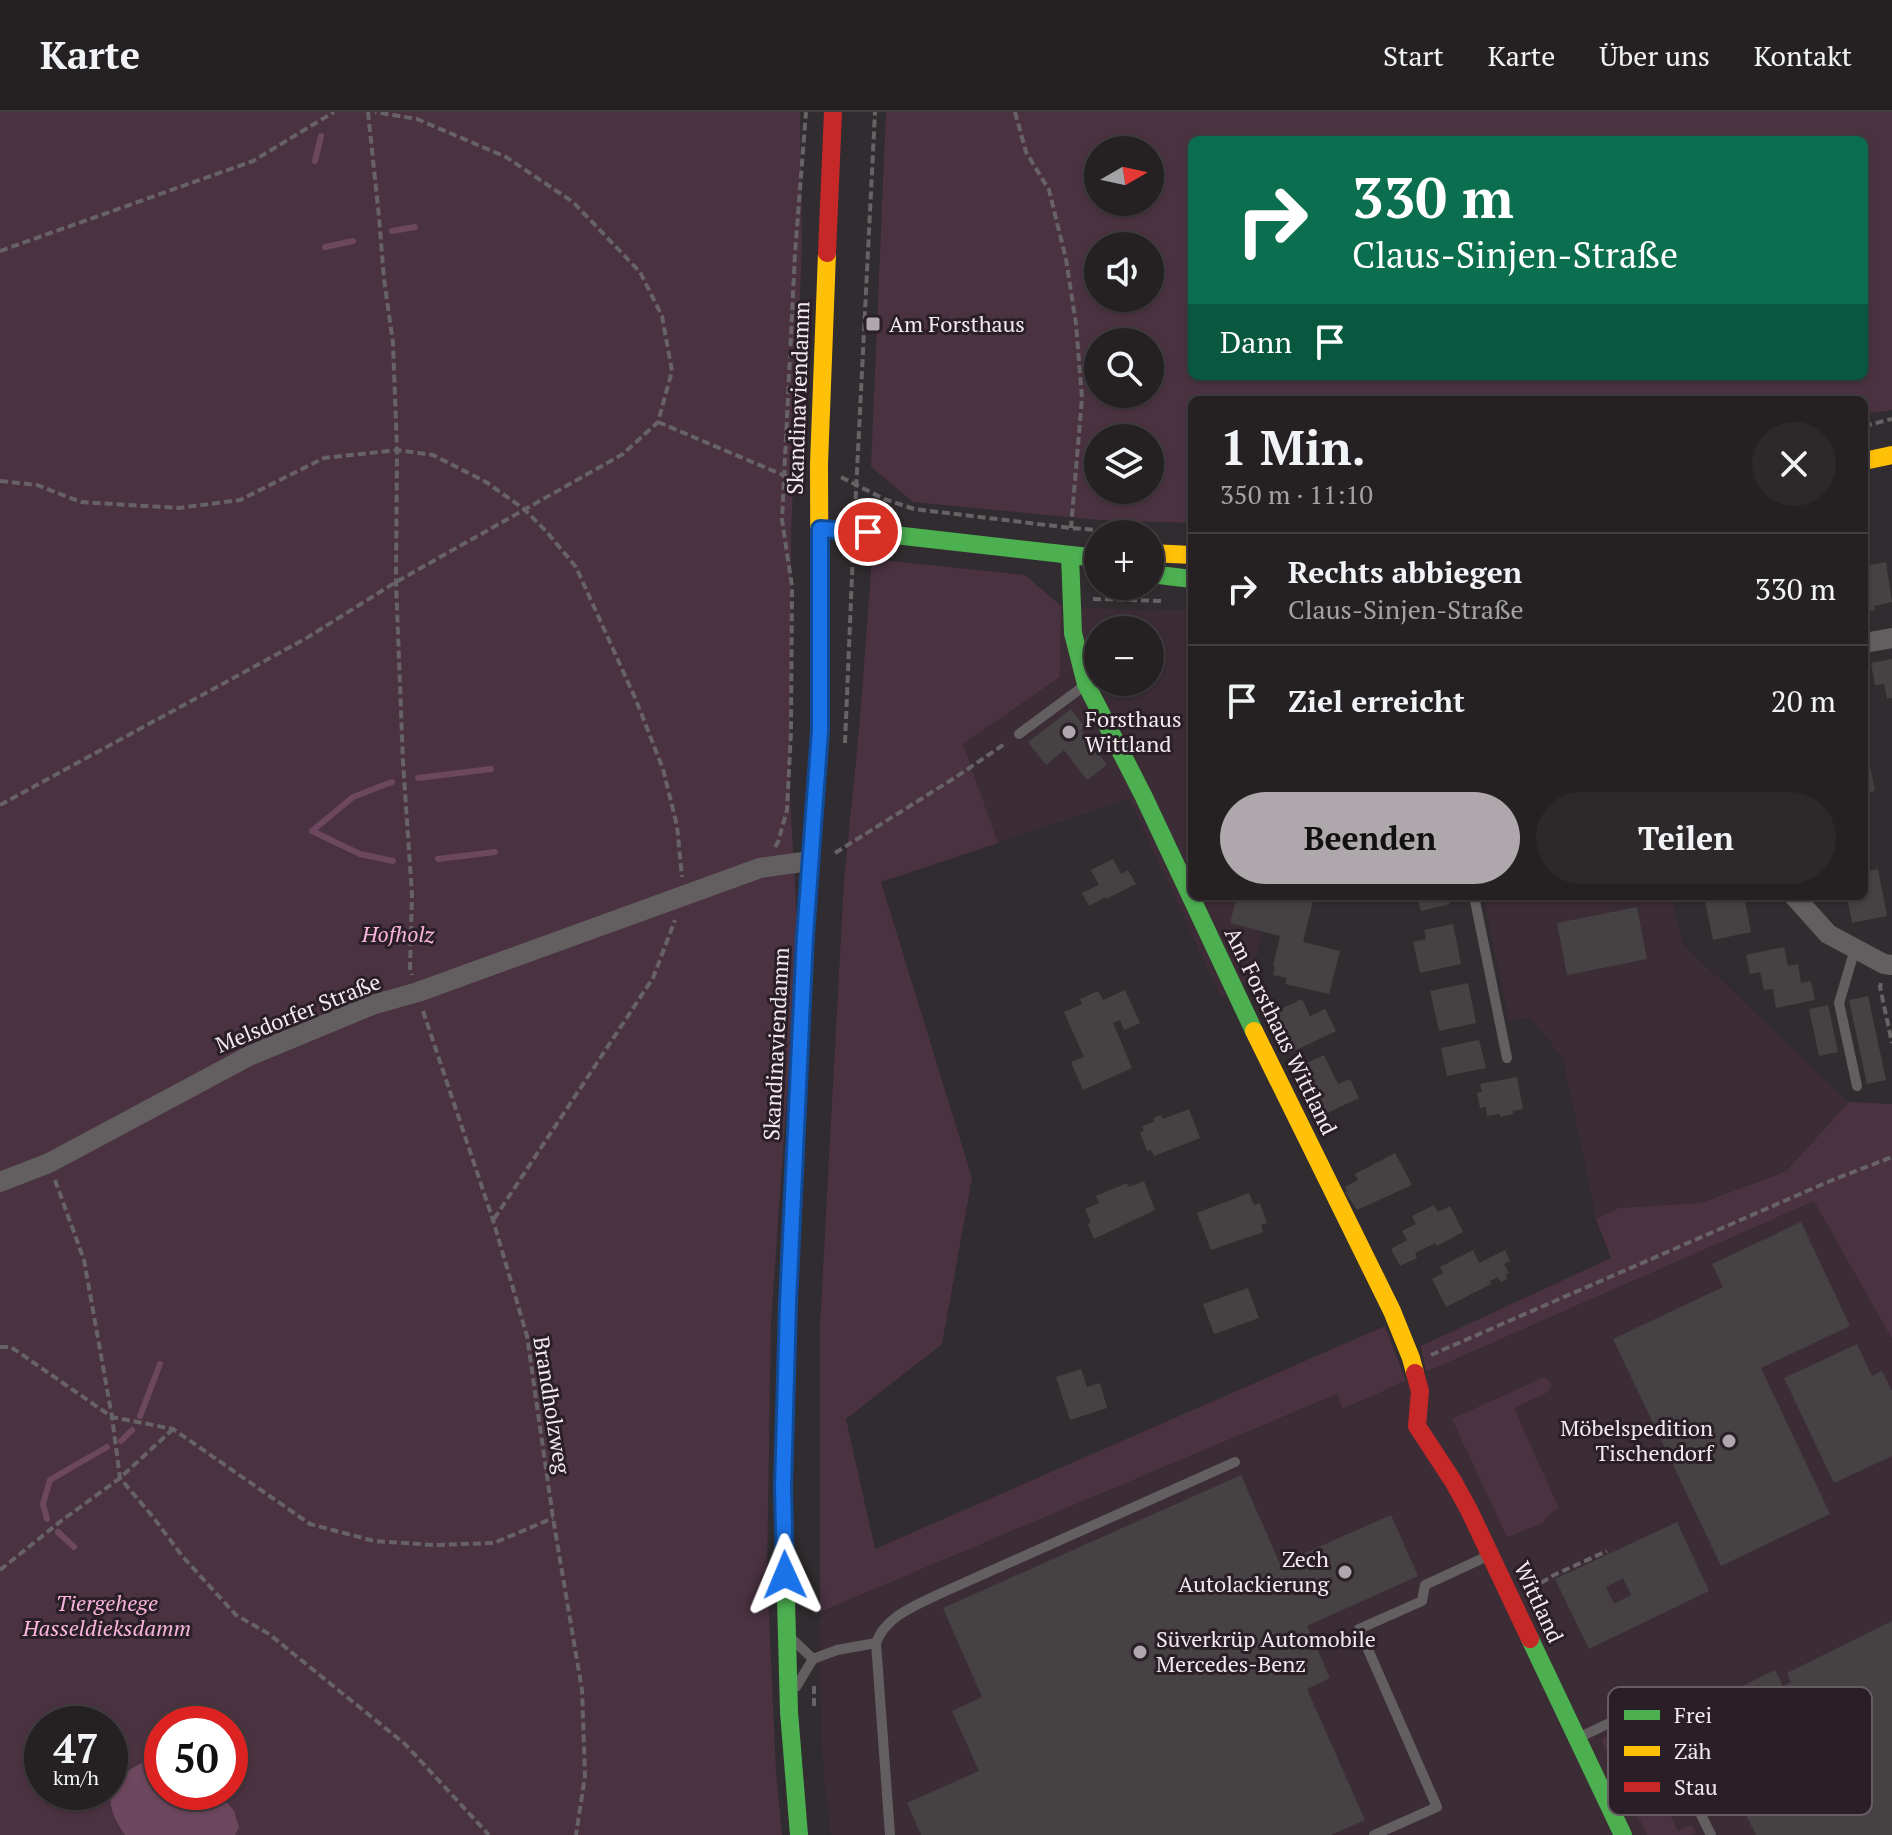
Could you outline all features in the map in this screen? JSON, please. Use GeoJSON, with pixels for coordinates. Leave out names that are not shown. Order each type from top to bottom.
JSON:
{"type":"FeatureCollection","features":[{"type":"Feature","properties":{"kind":"street","name":"Skandinaviendamm"},"geometry":{"type":"LineString","coordinates":[[799,1835],[789,1700],[783,1487],[805,936],[820,731],[819,464],[833,112]]}},
{"type":"Feature","properties":{"kind":"street"},"geometry":{"type":"LineString","coordinates":[[1868,444],[1892,440]]}},
{"type":"Feature","properties":{"kind":"street"},"geometry":{"type":"LineString","coordinates":[[1868,460],[1892,455]]}},
{"type":"Feature","properties":{"kind":"street"},"geometry":{"type":"LineString","coordinates":[[820,529],[1084,556]]}},
{"type":"Feature","properties":{"kind":"street"},"geometry":{"type":"LineString","coordinates":[[1164,554],[1188,555]]}},
{"type":"Feature","properties":{"kind":"street","name":"Am Forsthaus Wittland"},"geometry":{"type":"LineString","coordinates":[[1070,555],[1073,633],[1084,676]]}},
{"type":"Feature","properties":{"kind":"street"},"geometry":{"type":"LineString","coordinates":[[1164,576],[1188,579]]}},
{"type":"Feature","properties":{"kind":"street"},"geometry":{"type":"LineString","coordinates":[[1868,642],[1892,638]]}},
{"type":"Feature","properties":{"kind":"street","name":"Am Forsthaus Wittland"},"geometry":{"type":"LineString","coordinates":[[1092,696],[1188,883]]}},
{"type":"Feature","properties":{"kind":"street","name":"Melsdorfer Straße"},"geometry":{"type":"LineString","coordinates":[[0,1182],[49,1163],[249,1056],[372,1005],[418,992],[760,868],[810,861]]}},
{"type":"Feature","properties":{"kind":"street","name":"Am Forsthaus Wittland"},"geometry":{"type":"LineString","coordinates":[[1197,900],[1392,1311],[1411,1358],[1420,1391]]}},
{"type":"Feature","properties":{"kind":"street"},"geometry":{"type":"LineString","coordinates":[[1798,900],[1828,934],[1888,964]]}},
{"type":"Feature","properties":{"kind":"street","name":"Wittland"},"geometry":{"type":"LineString","coordinates":[[1420,1391],[1417,1426],[1453,1481],[1608,1804]]}},
{"type":"Feature","properties":{"kind":"street","name":"Wittland"},"geometry":{"type":"LineString","coordinates":[[1613,1815],[1623,1835]]}},
{"type":"Feature","properties":{"kind":"lane"},"geometry":{"type":"LineString","coordinates":[[1019,734],[1084,685]]}},
{"type":"Feature","properties":{"kind":"lane"},"geometry":{"type":"LineString","coordinates":[[1475,900],[1507,1058]]}},
{"type":"Feature","properties":{"kind":"lane"},"geometry":{"type":"LineString","coordinates":[[1855,949],[1839,1003],[1857,1086]]}},
{"type":"Feature","properties":{"kind":"lane"},"geometry":{"type":"LineString","coordinates":[[890,1835],[876,1643],[879,1633],[888,1623],[910,1608],[1235,1462]]}},
{"type":"Feature","properties":{"kind":"lane"},"geometry":{"type":"LineString","coordinates":[[1374,1835],[1437,1807],[1359,1629],[1422,1601],[1425,1585],[1490,1555]]}},
{"type":"Feature","properties":{"kind":"lane"},"geometry":{"type":"LineString","coordinates":[[786,1633],[813,1659]]}},
{"type":"Feature","properties":{"kind":"lane"},"geometry":{"type":"LineString","coordinates":[[789,1700],[813,1659],[837,1650],[876,1643]]}},
{"type":"Feature","properties":{"kind":"lane"},"geometry":{"type":"LineString","coordinates":[[1576,1739],[1608,1724]]}},
{"type":"Feature","properties":{"kind":"lane"},"geometry":{"type":"LineString","coordinates":[[1701,1815],[1711,1835]]}},
{"type":"Feature","properties":{"kind":"path"},"geometry":{"type":"LineString","coordinates":[[0,251],[253,161],[334,112]]}},
{"type":"Feature","properties":{"kind":"path","name":"Brandholzweg"},"geometry":{"type":"LineString","coordinates":[[368,112],[393,343],[397,450],[396,582],[412,895],[410,968],[493,1220],[527,1336],[582,1690],[585,1776],[576,1835]]}},
{"type":"Feature","properties":{"kind":"path"},"geometry":{"type":"LineString","coordinates":[[0,805],[305,639],[396,582],[623,454],[658,422],[672,371],[662,316],[640,272],[573,202],[506,157],[417,119],[375,112]]}},
{"type":"Feature","properties":{"kind":"path"},"geometry":{"type":"LineString","coordinates":[[760,868],[778,842],[788,794],[792,586],[782,520],[783,475],[806,112]]}},
{"type":"Feature","properties":{"kind":"path"},"geometry":{"type":"LineString","coordinates":[[845,747],[875,112]]}},
{"type":"Feature","properties":{"kind":"path"},"geometry":{"type":"LineString","coordinates":[[1015,112],[1026,152],[1049,190],[1066,259],[1076,324],[1082,398],[1071,528]]}},
{"type":"Feature","properties":{"kind":"path"},"geometry":{"type":"LineString","coordinates":[[1868,425],[1892,419]]}},
{"type":"Feature","properties":{"kind":"path"},"geometry":{"type":"LineString","coordinates":[[658,422],[783,475]]}},
{"type":"Feature","properties":{"kind":"path"},"geometry":{"type":"LineString","coordinates":[[0,481],[37,485],[81,502],[179,508],[240,500],[324,458],[397,450],[433,455],[486,482],[524,509],[576,567],[663,769],[677,826],[684,896],[653,978],[493,1220]]}},
{"type":"Feature","properties":{"kind":"path"},"geometry":{"type":"LineString","coordinates":[[857,484],[884,499],[914,509],[1084,529]]}},
{"type":"Feature","properties":{"kind":"path"},"geometry":{"type":"LineString","coordinates":[[1071,599],[1174,602]]}},
{"type":"Feature","properties":{"kind":"path"},"geometry":{"type":"LineString","coordinates":[[810,861],[835,853],[1019,734]]}},
{"type":"Feature","properties":{"kind":"path"},"geometry":{"type":"LineString","coordinates":[[835,853],[837,838]]}},
{"type":"Feature","properties":{"kind":"path"},"geometry":{"type":"LineString","coordinates":[[1888,964],[1880,987],[1892,1043]]}},
{"type":"Feature","properties":{"kind":"path"},"geometry":{"type":"LineString","coordinates":[[1411,1358],[1423,1359],[1815,1187],[1892,1157]]}},
{"type":"Feature","properties":{"kind":"path"},"geometry":{"type":"LineString","coordinates":[[49,1163],[84,1260],[120,1478],[183,1557],[236,1615],[269,1634],[405,1744],[489,1835]]}},
{"type":"Feature","properties":{"kind":"path"},"geometry":{"type":"LineString","coordinates":[[0,1347],[11,1347],[112,1417],[173,1429],[310,1524],[374,1541],[434,1545],[494,1543],[553,1518]]}},
{"type":"Feature","properties":{"kind":"path"},"geometry":{"type":"LineString","coordinates":[[0,1570],[120,1478],[173,1429]]}},
{"type":"Feature","properties":{"kind":"path"},"geometry":{"type":"LineString","coordinates":[[1512,1601],[1554,1575],[1607,1551]]}},
{"type":"Feature","properties":{"kind":"path"},"geometry":{"type":"LineString","coordinates":[[0,1562],[10,1561]]}},
{"type":"Feature","properties":{"kind":"path"},"geometry":{"type":"LineString","coordinates":[[813,1659],[814,1711]]}},
{"type":"Feature","properties":{"kind":"shaded area"},"geometry":{"type":"Polygon","coordinates":[[[1061,606],[1141,611],[1188,609],[1188,900],[1313,900],[1303,942],[1263,932],[1245,986],[1221,998],[1129,799],[998,843],[963,744],[1060,677],[1061,606]]]}},
{"type":"Feature","properties":{"kind":"shaded area"},"geometry":{"type":"Polygon","coordinates":[[[1484,900],[1673,900],[1682,943],[1849,1102],[1786,1170],[1701,1203],[1619,1208],[1596,1219],[1563,1058],[1529,1017],[1509,1021],[1484,900]]]}},
{"type":"Feature","properties":{"kind":"shaded area"},"geometry":{"type":"Polygon","coordinates":[[[1814,1200],[1892,1339],[1892,1835],[831,1835],[824,1781],[819,1673],[820,1612],[1338,1394],[1344,1409],[1814,1200]]]}},
{"type":"Feature","properties":{"kind":"shaded area"},"geometry":{"type":"Polygon","coordinates":[[[144,1762],[144,1810],[233,1810],[239,1827],[235,1835],[125,1835],[113,1810],[128,1810],[128,1771],[144,1762]]]}},
{"type":"Feature","properties":{"kind":"green space","name":"Hofholz"},"geometry":{"type":"Polygon","coordinates":[[[0,112],[800,112],[802,241],[791,538],[790,797],[798,939],[771,1322],[767,1572],[776,1772],[782,1835],[0,1835],[0,112]]]}},
{"type":"Feature","properties":{"kind":"green space"},"geometry":{"type":"Polygon","coordinates":[[[886,112],[1892,112],[1892,410],[1868,413],[1868,396],[1188,396],[1188,523],[1099,520],[913,502],[871,467],[886,112]]]}},
{"type":"Feature","properties":{"kind":"green space"},"geometry":{"type":"Polygon","coordinates":[[[872,559],[1025,575],[1061,606],[1060,677],[963,744],[998,843],[881,882],[972,1178],[942,1344],[846,1419],[875,1549],[1385,1326],[1406,1381],[1343,1409],[1337,1394],[820,1612],[820,1326],[844,881],[872,559]]]}},
{"type":"Feature","properties":{"kind":"green space"},"geometry":{"type":"Polygon","coordinates":[[[1849,1102],[1892,1104],[1892,1339],[1814,1201],[1426,1372],[1421,1346],[1611,1258],[1596,1219],[1619,1208],[1701,1203],[1786,1171],[1849,1102]]]}},
{"type":"Feature","properties":{"kind":"green space"},"geometry":{"type":"Polygon","coordinates":[[[1544,1377],[1551,1383],[1548,1392],[1514,1408],[1559,1509],[1543,1523],[1507,1537],[1452,1419],[1544,1377]]]}},
{"type":"Feature","properties":{"kind":"green space"},"geometry":{"type":"Polygon","coordinates":[[[1608,1736],[1608,1754],[1601,1739],[1608,1736]]]}},
{"type":"Feature","properties":{"kind":"green space"},"geometry":{"type":"Polygon","coordinates":[[[1637,1815],[1670,1815],[1678,1831],[1692,1825],[1696,1833],[1691,1835],[1647,1835],[1637,1815]]]}},
{"type":"Feature","properties":{"kind":"building"},"geometry":{"type":"Polygon","coordinates":[[[1886,562],[1892,602],[1874,606],[1875,610],[1868,611],[1868,565],[1886,562]]]}},
{"type":"Feature","properties":{"kind":"building"},"geometry":{"type":"Polygon","coordinates":[[[1892,659],[1892,698],[1887,699],[1884,684],[1875,685],[1871,663],[1892,659]]]}},
{"type":"Feature","properties":{"kind":"building"},"geometry":{"type":"Polygon","coordinates":[[[1071,709],[1085,727],[1081,730],[1107,765],[1087,780],[1064,750],[1046,765],[1028,742],[1071,709]]]}},
{"type":"Feature","properties":{"kind":"building"},"geometry":{"type":"Polygon","coordinates":[[[1868,760],[1875,791],[1868,793],[1868,760]]]}},
{"type":"Feature","properties":{"kind":"building"},"geometry":{"type":"Polygon","coordinates":[[[1113,859],[1121,874],[1128,870],[1136,884],[1089,906],[1082,893],[1099,885],[1091,870],[1113,859]]]}},
{"type":"Feature","properties":{"kind":"building"},"geometry":{"type":"Polygon","coordinates":[[[1878,869],[1887,916],[1852,923],[1848,900],[1868,900],[1868,871],[1878,869]]]}},
{"type":"Feature","properties":{"kind":"building"},"geometry":{"type":"Polygon","coordinates":[[[1236,900],[1313,901],[1303,942],[1340,951],[1329,994],[1285,984],[1287,978],[1273,975],[1280,936],[1230,923],[1236,900]]]}},
{"type":"Feature","properties":{"kind":"building"},"geometry":{"type":"Polygon","coordinates":[[[1418,900],[1449,900],[1450,904],[1421,911],[1418,900]]]}},
{"type":"Feature","properties":{"kind":"building"},"geometry":{"type":"Polygon","coordinates":[[[1705,900],[1745,900],[1751,932],[1713,940],[1705,900]]]}},
{"type":"Feature","properties":{"kind":"building"},"geometry":{"type":"Polygon","coordinates":[[[1637,907],[1647,959],[1567,975],[1557,923],[1637,907]]]}},
{"type":"Feature","properties":{"kind":"building"},"geometry":{"type":"Polygon","coordinates":[[[1453,924],[1461,964],[1420,973],[1413,942],[1426,939],[1424,930],[1453,924]]]}},
{"type":"Feature","properties":{"kind":"building"},"geometry":{"type":"Polygon","coordinates":[[[1784,947],[1788,966],[1798,964],[1801,983],[1811,981],[1815,1000],[1776,1008],[1773,989],[1764,990],[1760,972],[1750,974],[1746,955],[1784,947]]]}},
{"type":"Feature","properties":{"kind":"building"},"geometry":{"type":"Polygon","coordinates":[[[1468,983],[1476,1023],[1439,1031],[1430,991],[1468,983]]]}},
{"type":"Feature","properties":{"kind":"building"},"geometry":{"type":"Polygon","coordinates":[[[1125,990],[1140,1023],[1124,1030],[1120,1020],[1113,1023],[1132,1068],[1083,1090],[1071,1062],[1084,1057],[1064,1012],[1082,1004],[1080,999],[1098,991],[1103,1000],[1125,990]]]}},
{"type":"Feature","properties":{"kind":"building"},"geometry":{"type":"Polygon","coordinates":[[[1868,996],[1886,1080],[1867,1084],[1849,1000],[1868,996]]]}},
{"type":"Feature","properties":{"kind":"building"},"geometry":{"type":"Polygon","coordinates":[[[1302,999],[1310,1016],[1325,1009],[1336,1031],[1290,1053],[1272,1013],[1302,999]]]}},
{"type":"Feature","properties":{"kind":"building"},"geometry":{"type":"Polygon","coordinates":[[[1828,1005],[1838,1052],[1819,1056],[1809,1009],[1828,1005]]]}},
{"type":"Feature","properties":{"kind":"building"},"geometry":{"type":"Polygon","coordinates":[[[1479,1040],[1486,1068],[1447,1076],[1441,1048],[1479,1040]]]}},
{"type":"Feature","properties":{"kind":"building"},"geometry":{"type":"Polygon","coordinates":[[[1324,1055],[1338,1084],[1350,1079],[1359,1098],[1323,1115],[1300,1066],[1324,1055]]]}},
{"type":"Feature","properties":{"kind":"building"},"geometry":{"type":"Polygon","coordinates":[[[1517,1077],[1523,1109],[1500,1117],[1500,1114],[1487,1116],[1486,1107],[1480,1108],[1477,1093],[1482,1092],[1480,1084],[1517,1077]]]}},
{"type":"Feature","properties":{"kind":"building"},"geometry":{"type":"Polygon","coordinates":[[[1189,1109],[1200,1138],[1154,1156],[1151,1150],[1147,1151],[1140,1132],[1144,1131],[1142,1126],[1154,1122],[1153,1118],[1161,1115],[1163,1119],[1189,1109]]]}},
{"type":"Feature","properties":{"kind":"building"},"geometry":{"type":"Polygon","coordinates":[[[1395,1153],[1412,1185],[1357,1210],[1345,1187],[1358,1180],[1355,1174],[1395,1153]]]}},
{"type":"Feature","properties":{"kind":"building"},"geometry":{"type":"Polygon","coordinates":[[[1144,1181],[1155,1210],[1094,1239],[1085,1209],[1099,1203],[1096,1196],[1127,1183],[1129,1187],[1144,1181]]]}},
{"type":"Feature","properties":{"kind":"building"},"geometry":{"type":"Polygon","coordinates":[[[1249,1193],[1254,1205],[1260,1203],[1267,1223],[1261,1225],[1263,1232],[1211,1250],[1197,1213],[1249,1193]]]}},
{"type":"Feature","properties":{"kind":"building"},"geometry":{"type":"Polygon","coordinates":[[[1434,1205],[1438,1212],[1450,1206],[1463,1232],[1437,1246],[1435,1243],[1415,1253],[1417,1258],[1400,1266],[1391,1249],[1407,1240],[1402,1231],[1416,1224],[1412,1216],[1434,1205]]]}},
{"type":"Feature","properties":{"kind":"building","name":"Möbelspedition Tischendorf"},"geometry":{"type":"Polygon","coordinates":[[[1801,1222],[1850,1326],[1761,1368],[1830,1514],[1721,1566],[1613,1339],[1723,1287],[1712,1264],[1801,1222]]]}},
{"type":"Feature","properties":{"kind":"building"},"geometry":{"type":"Polygon","coordinates":[[[1473,1250],[1479,1263],[1505,1250],[1510,1261],[1504,1264],[1509,1273],[1507,1279],[1501,1282],[1498,1277],[1490,1281],[1491,1284],[1446,1307],[1432,1279],[1443,1273],[1440,1267],[1473,1250]]]}},
{"type":"Feature","properties":{"kind":"building"},"geometry":{"type":"Polygon","coordinates":[[[1248,1288],[1259,1318],[1214,1334],[1203,1304],[1248,1288]]]}},
{"type":"Feature","properties":{"kind":"building"},"geometry":{"type":"Polygon","coordinates":[[[1857,1344],[1872,1376],[1882,1371],[1892,1391],[1892,1456],[1834,1483],[1784,1378],[1857,1344]]]}},
{"type":"Feature","properties":{"kind":"building"},"geometry":{"type":"Polygon","coordinates":[[[1081,1369],[1087,1387],[1100,1383],[1107,1408],[1070,1420],[1056,1377],[1081,1369]]]}},
{"type":"Feature","properties":{"kind":"building","name":"Süverkrüp Automobile Mercedes-Benz"},"geometry":{"type":"Polygon","coordinates":[[[1241,1475],[1280,1564],[1391,1515],[1418,1576],[1307,1626],[1330,1678],[1307,1689],[1365,1820],[1331,1835],[921,1835],[907,1803],[979,1771],[952,1711],[982,1697],[943,1608],[1241,1475]]]}},
{"type":"Feature","properties":{"kind":"building"},"geometry":{"type":"Polygon","coordinates":[[[1677,1522],[1709,1591],[1589,1649],[1555,1579],[1677,1522]],[[1623,1578],[1606,1587],[1614,1604],[1631,1595],[1623,1578]]]}},
{"type":"Feature","properties":{"kind":"building"},"geometry":{"type":"Polygon","coordinates":[[[1892,1621],[1892,1835],[1756,1835],[1746,1815],[1872,1815],[1872,1687],[1740,1687],[1775,1670],[1783,1686],[1791,1682],[1787,1673],[1892,1621]]]}},
{"type":"Feature","properties":{"kind":"waterway"},"geometry":{"type":"LineString","coordinates":[[315,161],[321,136]]}},
{"type":"Feature","properties":{"kind":"waterway"},"geometry":{"type":"LineString","coordinates":[[392,231],[415,227]]}},
{"type":"Feature","properties":{"kind":"waterway"},"geometry":{"type":"LineString","coordinates":[[325,247],[353,241]]}},
{"type":"Feature","properties":{"kind":"waterway"},"geometry":{"type":"LineString","coordinates":[[418,778],[491,769]]}},
{"type":"Feature","properties":{"kind":"waterway"},"geometry":{"type":"LineString","coordinates":[[392,782],[353,797],[312,831],[360,854],[393,861]]}},
{"type":"Feature","properties":{"kind":"waterway"},"geometry":{"type":"LineString","coordinates":[[438,859],[495,852]]}},
{"type":"Feature","properties":{"kind":"waterway"},"geometry":{"type":"LineString","coordinates":[[140,1416],[160,1364]]}},
{"type":"Feature","properties":{"kind":"waterway"},"geometry":{"type":"LineString","coordinates":[[121,1441],[132,1430]]}},
{"type":"Feature","properties":{"kind":"waterway"},"geometry":{"type":"LineString","coordinates":[[47,1519],[43,1504],[50,1480],[107,1447]]}},
{"type":"Feature","properties":{"kind":"waterway"},"geometry":{"type":"LineString","coordinates":[[58,1532],[74,1547]]}},
{"type":"Feature","properties":{"kind":"traffic: fast"},"geometry":{"type":"LineString","coordinates":[[820,529],[1084,556]]}},
{"type":"Feature","properties":{"kind":"traffic: fast"},"geometry":{"type":"LineString","coordinates":[[1070,555],[1073,633],[1086,684],[1188,891]]}},
{"type":"Feature","properties":{"kind":"traffic: fast"},"geometry":{"type":"LineString","coordinates":[[1164,576],[1188,579]]}},
{"type":"Feature","properties":{"kind":"traffic: fast"},"geometry":{"type":"LineString","coordinates":[[799,1835],[789,1712],[783,1487],[805,936],[820,737]]}},
{"type":"Feature","properties":{"kind":"traffic: fast"},"geometry":{"type":"LineString","coordinates":[[1192,900],[1254,1031]]}},
{"type":"Feature","properties":{"kind":"traffic: fast"},"geometry":{"type":"LineString","coordinates":[[1530,1639],[1608,1803]]}},
{"type":"Feature","properties":{"kind":"traffic: fast"},"geometry":{"type":"LineString","coordinates":[[1614,1815],[1623,1835]]}},
{"type":"Feature","properties":{"kind":"traffic: slow"},"geometry":{"type":"LineString","coordinates":[[820,737],[819,464],[827,253]]}},
{"type":"Feature","properties":{"kind":"traffic: slow"},"geometry":{"type":"LineString","coordinates":[[1868,460],[1892,455]]}},
{"type":"Feature","properties":{"kind":"traffic: slow"},"geometry":{"type":"LineString","coordinates":[[1164,554],[1188,555]]}},
{"type":"Feature","properties":{"kind":"traffic: slow"},"geometry":{"type":"LineString","coordinates":[[1254,1031],[1392,1311],[1415,1373]]}},
{"type":"Feature","properties":{"kind":"traffic: jam"},"geometry":{"type":"LineString","coordinates":[[827,253],[833,112]]}},
{"type":"Feature","properties":{"kind":"traffic: jam"},"geometry":{"type":"LineString","coordinates":[[1415,1373],[1420,1391],[1417,1426],[1469,1510],[1530,1639]]}},
{"type":"Feature","properties":{"kind":"place","name":"Am Forsthaus"},"geometry":{"type":"Point","coordinates":[873,324]}},
{"type":"Feature","properties":{"kind":"place","name":"Forsthaus Wittland"},"geometry":{"type":"Point","coordinates":[1069,732]}},
{"type":"Feature","properties":{"kind":"place","name":"Möbelspedition Tischendorf"},"geometry":{"type":"Point","coordinates":[1729,1441]}},
{"type":"Feature","properties":{"kind":"place","name":"Zech Autolackierung"},"geometry":{"type":"Point","coordinates":[1345,1572]}},
{"type":"Feature","properties":{"kind":"place","name":"Süverkrüp Automobile Mercedes-Benz"},"geometry":{"type":"Point","coordinates":[1140,1652]}},
{"type":"Feature","properties":{"kind":"route"},"geometry":{"type":"LineString","coordinates":[[785,1575],[783,1487],[788,1303],[805,936],[820,731],[820,529],[868,532]]}},
{"type":"Feature","properties":{"kind":"park label","name":"Tiergehege Hasseldieksdamm"},"geometry":{"type":"Point","coordinates":[107,1616]}}]}
